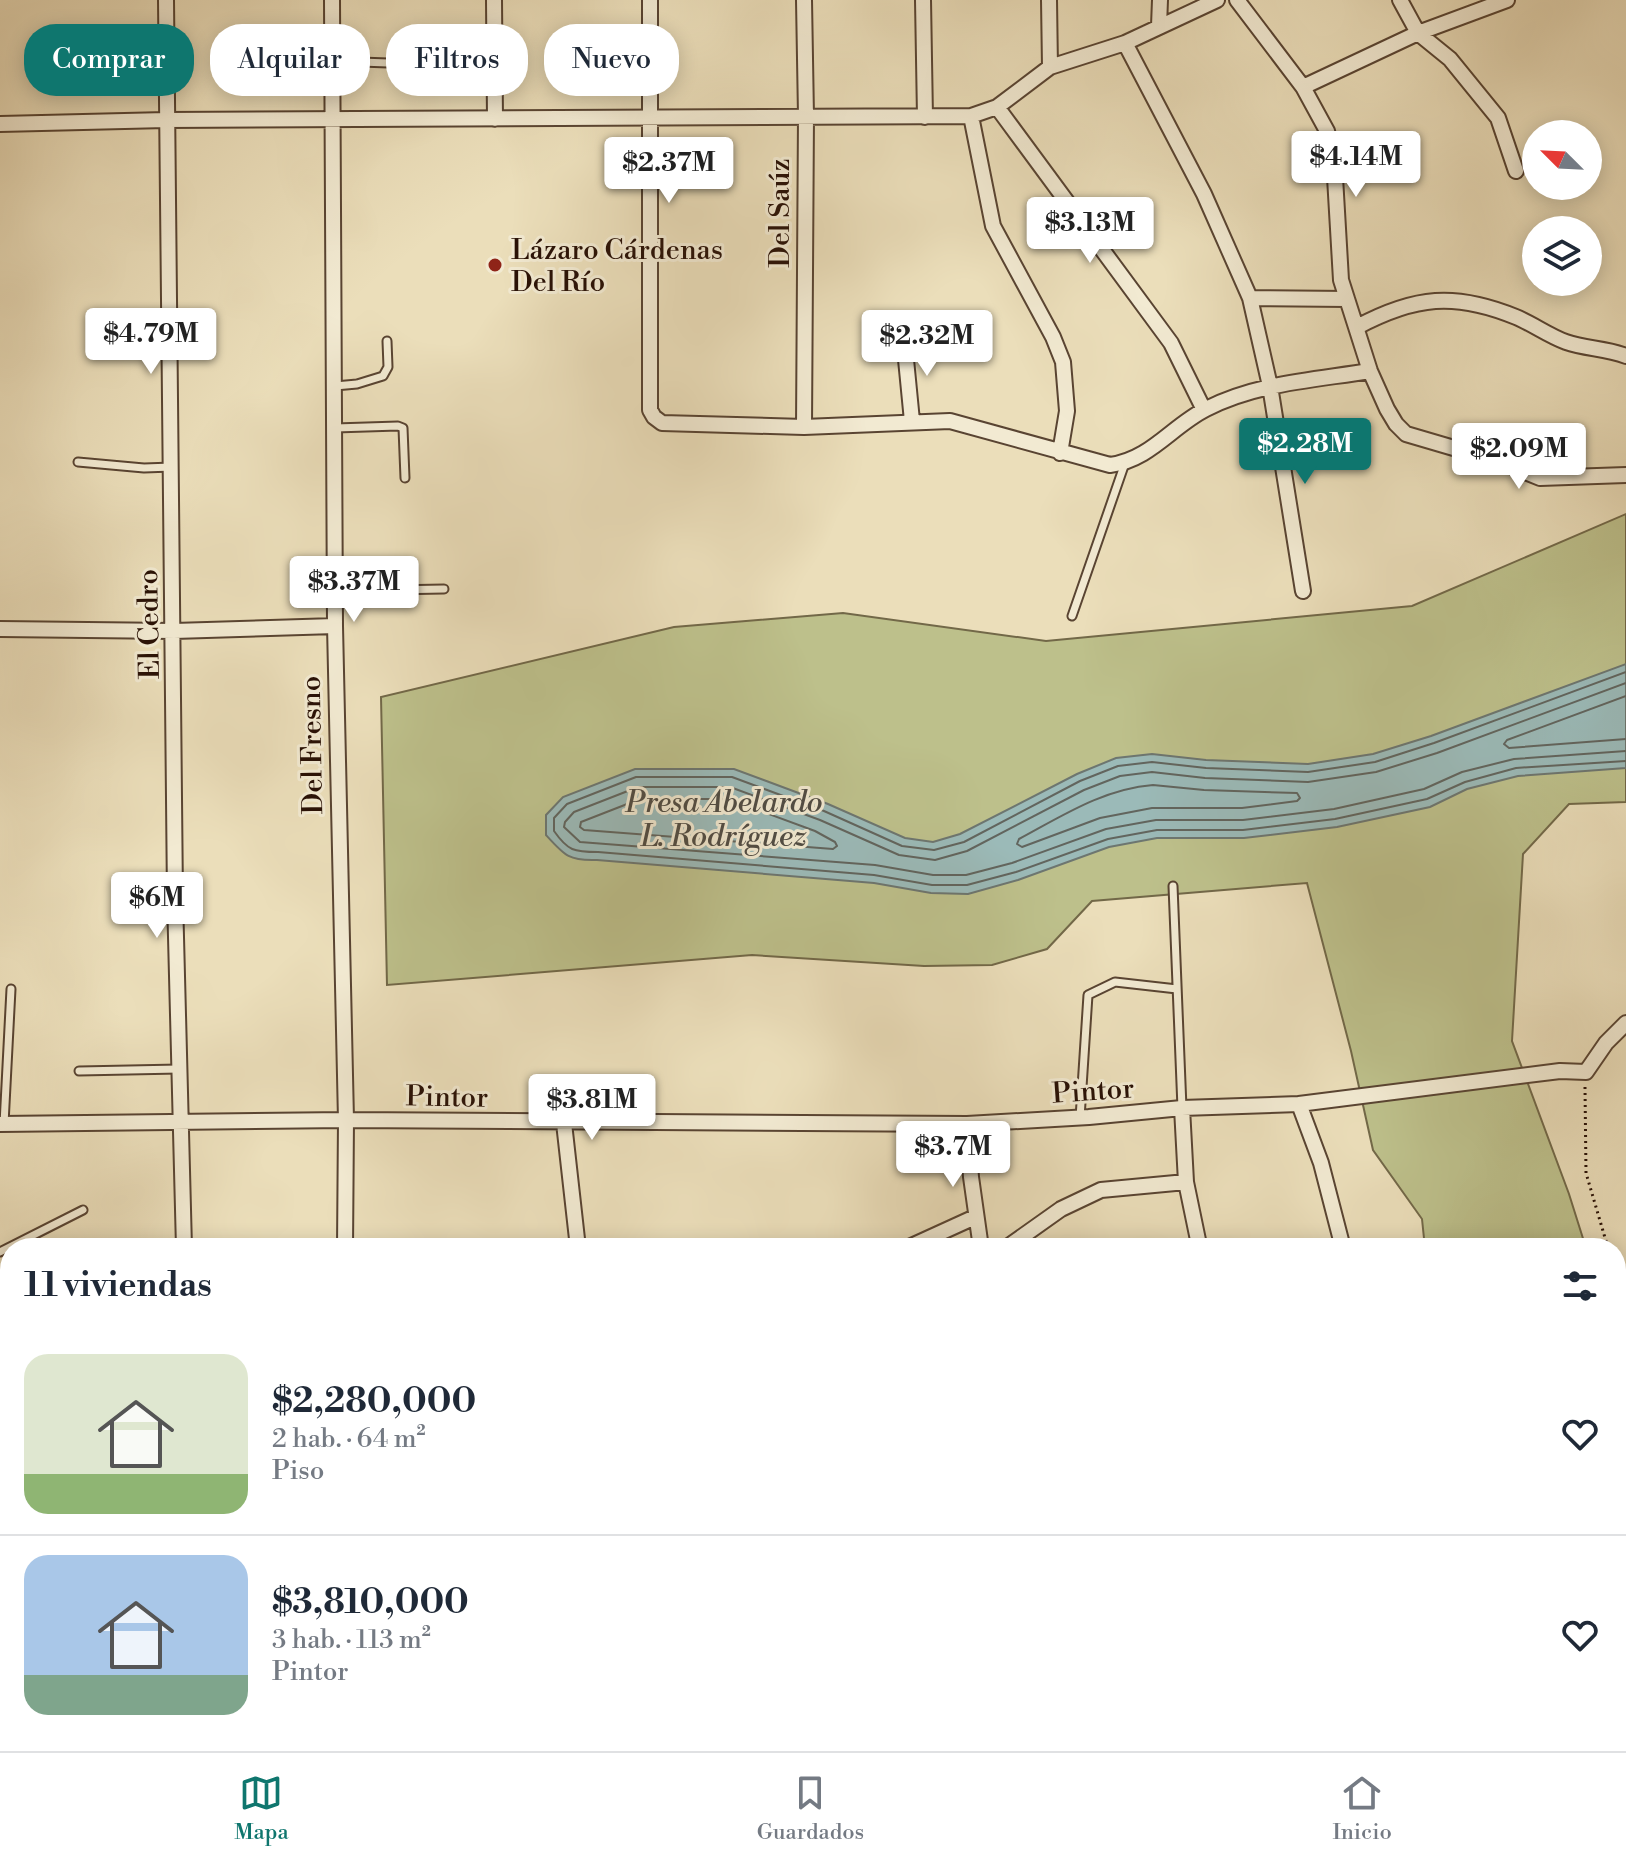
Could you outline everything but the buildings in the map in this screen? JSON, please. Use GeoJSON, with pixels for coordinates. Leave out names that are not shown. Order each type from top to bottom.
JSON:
{"type":"FeatureCollection","features":[{"type":"Feature","properties":{"kind":"street","name":"El Cedro"},"geometry":{"type":"LineString","coordinates":[[166,0],[184,1238]]}},
{"type":"Feature","properties":{"kind":"street","name":"Del Fresno"},"geometry":{"type":"LineString","coordinates":[[332,0],[332,24]]}},
{"type":"Feature","properties":{"kind":"street"},"geometry":{"type":"LineString","coordinates":[[494,0],[495,119]]}},
{"type":"Feature","properties":{"kind":"street"},"geometry":{"type":"LineString","coordinates":[[650,0],[650,410],[662,423],[804,427],[950,421],[1110,465],[1140,457],[1204,410],[1270,386],[1370,371]]}},
{"type":"Feature","properties":{"kind":"street","name":"Del Saúz"},"geometry":{"type":"LineString","coordinates":[[804,0],[804,427]]}},
{"type":"Feature","properties":{"kind":"street"},"geometry":{"type":"LineString","coordinates":[[923,0],[925,117]]}},
{"type":"Feature","properties":{"kind":"street"},"geometry":{"type":"LineString","coordinates":[[1049,0],[1050,67]]}},
{"type":"Feature","properties":{"kind":"street"},"geometry":{"type":"LineString","coordinates":[[1159,26],[1160,0]]}},
{"type":"Feature","properties":{"kind":"street"},"geometry":{"type":"LineString","coordinates":[[0,124],[166,120],[971,116],[997,107],[1050,67],[1125,43],[1217,0]]}},
{"type":"Feature","properties":{"kind":"street"},"geometry":{"type":"LineString","coordinates":[[1237,0],[1303,87],[1327,131],[1332,146],[1341,280],[1370,371],[1396,424],[1406,434],[1498,461],[1540,478],[1626,475]]}},
{"type":"Feature","properties":{"kind":"street"},"geometry":{"type":"LineString","coordinates":[[1400,0],[1418,33],[1450,59],[1498,118],[1516,171]]}},
{"type":"Feature","properties":{"kind":"street"},"geometry":{"type":"LineString","coordinates":[[1303,87],[1418,33],[1507,0]]}},
{"type":"Feature","properties":{"kind":"street"},"geometry":{"type":"LineString","coordinates":[[1125,43],[1204,194],[1250,298],[1270,386],[1303,591]]}},
{"type":"Feature","properties":{"kind":"street","name":"Del Fresno"},"geometry":{"type":"LineString","coordinates":[[334,96],[335,626],[346,1120],[345,1238]]}},
{"type":"Feature","properties":{"kind":"street"},"geometry":{"type":"LineString","coordinates":[[997,107],[1171,343],[1204,410]]}},
{"type":"Feature","properties":{"kind":"street"},"geometry":{"type":"LineString","coordinates":[[971,116],[993,226],[1053,337],[1063,362],[1067,411],[1060,453]]}},
{"type":"Feature","properties":{"kind":"street"},"geometry":{"type":"LineString","coordinates":[[1250,298],[1347,299]]}},
{"type":"Feature","properties":{"kind":"street"},"geometry":{"type":"LineString","coordinates":[[1357,327],[1400,307],[1423,301],[1464,301],[1519,318],[1564,341],[1626,356]]}},
{"type":"Feature","properties":{"kind":"street"},"geometry":{"type":"LineString","coordinates":[[904,339],[912,421]]}},
{"type":"Feature","properties":{"kind":"street"},"geometry":{"type":"LineString","coordinates":[[0,629],[174,631],[335,626]]}},
{"type":"Feature","properties":{"kind":"street"},"geometry":{"type":"LineString","coordinates":[[1586,1072],[1606,1043],[1626,1023]]}},
{"type":"Feature","properties":{"kind":"street","name":"Pintor"},"geometry":{"type":"LineString","coordinates":[[2,1124],[346,1120],[967,1124],[1080,1118],[1182,1108],[1299,1104],[1560,1071],[1586,1072]]}},
{"type":"Feature","properties":{"kind":"street"},"geometry":{"type":"LineString","coordinates":[[1299,1104],[1321,1163],[1340,1238]]}},
{"type":"Feature","properties":{"kind":"street"},"geometry":{"type":"LineString","coordinates":[[1182,1108],[1186,1182],[1198,1238]]}},
{"type":"Feature","properties":{"kind":"street"},"geometry":{"type":"LineString","coordinates":[[564,1123],[577,1238]]}},
{"type":"Feature","properties":{"kind":"street"},"geometry":{"type":"LineString","coordinates":[[967,1124],[979,1238]]}},
{"type":"Feature","properties":{"kind":"street"},"geometry":{"type":"LineString","coordinates":[[1020,1238],[1061,1209],[1101,1190],[1186,1182]]}},
{"type":"Feature","properties":{"kind":"street"},"geometry":{"type":"LineString","coordinates":[[929,1238],[975,1217]]}},
{"type":"Feature","properties":{"kind":"lane"},"geometry":{"type":"LineString","coordinates":[[335,386],[357,384],[383,376],[388,367],[387,341]]}},
{"type":"Feature","properties":{"kind":"lane"},"geometry":{"type":"LineString","coordinates":[[335,428],[403,428],[405,478]]}},
{"type":"Feature","properties":{"kind":"lane"},"geometry":{"type":"LineString","coordinates":[[78,462],[144,468],[172,467]]}},
{"type":"Feature","properties":{"kind":"lane"},"geometry":{"type":"LineString","coordinates":[[1072,616],[1125,463]]}},
{"type":"Feature","properties":{"kind":"lane"},"geometry":{"type":"LineString","coordinates":[[335,591],[444,589]]}},
{"type":"Feature","properties":{"kind":"lane"},"geometry":{"type":"LineString","coordinates":[[1173,886],[1182,1108]]}},
{"type":"Feature","properties":{"kind":"lane"},"geometry":{"type":"LineString","coordinates":[[1080,1118],[1088,995],[1115,982],[1177,989]]}},
{"type":"Feature","properties":{"kind":"lane"},"geometry":{"type":"LineString","coordinates":[[2,1124],[11,989]]}},
{"type":"Feature","properties":{"kind":"lane"},"geometry":{"type":"LineString","coordinates":[[79,1071],[179,1069]]}},
{"type":"Feature","properties":{"kind":"lane"},"geometry":{"type":"LineString","coordinates":[[28,1238],[83,1210]]}},
{"type":"Feature","properties":{"kind":"path"},"geometry":{"type":"LineString","coordinates":[[1586,1072],[1586,1173],[1605,1238]]}},
{"type":"Feature","properties":{"kind":"green space"},"geometry":{"type":"Polygon","coordinates":[[[1626,514],[1626,802],[1569,804],[1523,854],[1512,1041],[1583,1238],[1424,1238],[1422,1219],[1373,1150],[1307,883],[1092,901],[1047,949],[992,965],[924,966],[752,955],[387,985],[381,697],[674,627],[843,613],[1046,641],[1412,606],[1626,514]]]}},
{"type":"Feature","properties":{"kind":"water","name":"Presa Abelardo L. Rodríguez"},"geometry":{"type":"Polygon","coordinates":[[[1626,664],[1626,768],[1518,776],[1467,789],[1430,807],[1337,827],[1244,838],[1157,838],[1109,847],[1018,880],[968,894],[931,893],[874,883],[580,859],[563,852],[546,835],[546,815],[563,797],[635,769],[734,769],[828,804],[905,838],[933,842],[960,834],[1077,774],[1116,758],[1152,754],[1206,760],[1308,764],[1373,754],[1431,736],[1626,664]]]}},
{"type":"Feature","properties":{"kind":"place","name":"Lázaro Cárdenas Del Río"},"geometry":{"type":"Point","coordinates":[495,265]}}]}
